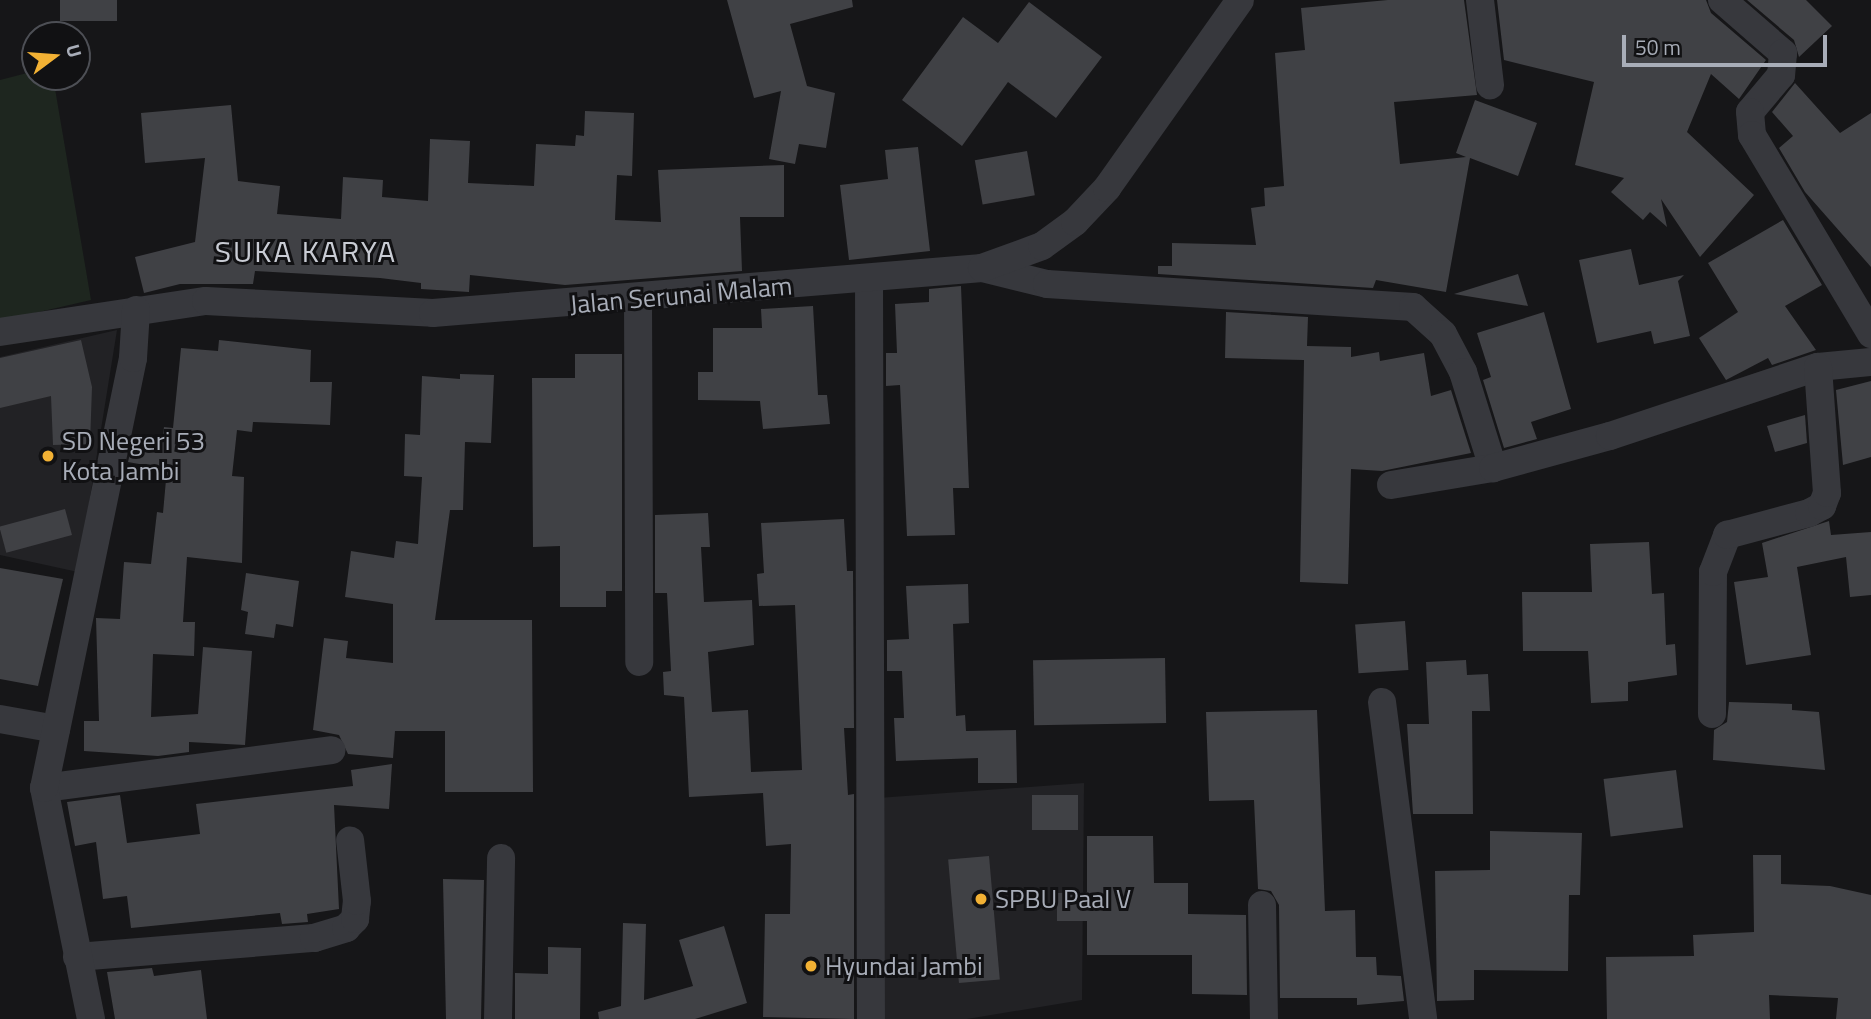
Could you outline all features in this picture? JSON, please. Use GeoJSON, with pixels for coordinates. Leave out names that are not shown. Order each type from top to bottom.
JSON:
{"type":"FeatureCollection","features":[{"type":"Feature","properties":{"kind":"street","name":"Jalan Serunai Malam"},"geometry":{"type":"LineString","coordinates":[[0,332],[206,301],[433,313],[638,299],[982,268],[1042,246],[1075,222],[1107,188],[1240,0]]}},
{"type":"Feature","properties":{"kind":"street"},"geometry":{"type":"LineString","coordinates":[[1480,0],[1490,85]]}},
{"type":"Feature","properties":{"kind":"street"},"geometry":{"type":"LineString","coordinates":[[1722,0],[1783,53],[1781,75],[1750,112],[1752,135],[1871,334]]}},
{"type":"Feature","properties":{"kind":"street"},"geometry":{"type":"LineString","coordinates":[[982,268],[1047,284],[1413,306],[1443,334],[1463,372],[1493,468]]}},
{"type":"Feature","properties":{"kind":"street"},"geometry":{"type":"LineString","coordinates":[[869,279],[871,1019]]}},
{"type":"Feature","properties":{"kind":"street"},"geometry":{"type":"LineString","coordinates":[[638,299],[639,662]]}},
{"type":"Feature","properties":{"kind":"street"},"geometry":{"type":"LineString","coordinates":[[90,1019],[44,788],[133,358],[136,310]]}},
{"type":"Feature","properties":{"kind":"street"},"geometry":{"type":"LineString","coordinates":[[1391,485],[1493,468],[1818,367],[1871,362]]}},
{"type":"Feature","properties":{"kind":"street"},"geometry":{"type":"LineString","coordinates":[[1712,714],[1713,572],[1727,535],[1809,513],[1822,506],[1827,493],[1818,367]]}},
{"type":"Feature","properties":{"kind":"street"},"geometry":{"type":"LineString","coordinates":[[1382,702],[1423,1019]]}},
{"type":"Feature","properties":{"kind":"street"},"geometry":{"type":"LineString","coordinates":[[0,719],[56,729]]}},
{"type":"Feature","properties":{"kind":"street"},"geometry":{"type":"LineString","coordinates":[[44,788],[332,750]]}},
{"type":"Feature","properties":{"kind":"street"},"geometry":{"type":"LineString","coordinates":[[77,957],[314,938],[346,928],[355,919],[356,901],[350,840]]}},
{"type":"Feature","properties":{"kind":"street"},"geometry":{"type":"LineString","coordinates":[[498,1019],[501,858]]}},
{"type":"Feature","properties":{"kind":"street"},"geometry":{"type":"LineString","coordinates":[[1262,905],[1264,1019]]}},
{"type":"Feature","properties":{"kind":"shaded area"},"geometry":{"type":"Polygon","coordinates":[[[21,75],[21,91],[55,91],[91,300],[0,321],[0,80],[21,75]]]}},
{"type":"Feature","properties":{"kind":"shaded area","name":"SD Negeri 53 Kota Jambi"},"geometry":{"type":"Polygon","coordinates":[[[117,330],[78,572],[0,555],[0,357],[117,330]]]}},
{"type":"Feature","properties":{"kind":"shaded area","name":"SPBU Paal V"},"geometry":{"type":"Polygon","coordinates":[[[1084,783],[1082,1000],[967,1019],[882,1019],[878,798],[1084,783]]]}},
{"type":"Feature","properties":{"kind":"building"},"geometry":{"type":"Polygon","coordinates":[[[60,0],[117,0],[117,21],[60,21],[60,0]]]}},
{"type":"Feature","properties":{"kind":"building"},"geometry":{"type":"Polygon","coordinates":[[[727,0],[852,0],[853,7],[790,24],[807,86],[835,93],[826,148],[799,144],[795,164],[769,159],[781,91],[754,98],[727,0]]]}},
{"type":"Feature","properties":{"kind":"building"},"geometry":{"type":"Polygon","coordinates":[[[1388,0],[1464,0],[1477,95],[1394,102],[1400,164],[1466,157],[1456,153],[1475,100],[1537,123],[1518,176],[1470,158],[1446,292],[1376,280],[1373,288],[1158,274],[1158,266],[1172,266],[1172,243],[1256,245],[1251,208],[1265,206],[1264,188],[1284,186],[1275,53],[1305,50],[1301,8],[1388,0]]]}},
{"type":"Feature","properties":{"kind":"building"},"geometry":{"type":"Polygon","coordinates":[[[1497,0],[1706,0],[1711,13],[1766,60],[1739,99],[1711,74],[1687,132],[1754,195],[1700,257],[1661,199],[1667,227],[1650,212],[1643,220],[1611,192],[1624,178],[1575,165],[1594,82],[1504,60],[1497,0]]]}},
{"type":"Feature","properties":{"kind":"building"},"geometry":{"type":"Polygon","coordinates":[[[1747,0],[1806,0],[1832,26],[1799,57],[1794,40],[1747,0]]]}},
{"type":"Feature","properties":{"kind":"building"},"geometry":{"type":"Polygon","coordinates":[[[1029,2],[1102,57],[1056,118],[1008,82],[962,146],[902,100],[963,17],[998,43],[1029,2]]]}},
{"type":"Feature","properties":{"kind":"building"},"geometry":{"type":"Polygon","coordinates":[[[1795,83],[1840,133],[1871,113],[1871,267],[1805,192],[1779,148],[1793,136],[1772,112],[1795,83]]]}},
{"type":"Feature","properties":{"kind":"building"},"geometry":{"type":"Polygon","coordinates":[[[231,105],[238,181],[280,186],[277,214],[341,219],[343,177],[383,180],[382,197],[428,201],[430,139],[470,141],[468,183],[534,186],[536,144],[575,146],[576,135],[584,136],[585,111],[634,113],[632,176],[617,175],[615,220],[661,222],[658,170],[784,165],[784,217],[740,217],[742,271],[565,285],[470,275],[469,292],[421,289],[421,283],[380,278],[255,271],[253,284],[180,284],[144,293],[135,257],[195,242],[205,158],[145,163],[141,113],[231,105]]]}},
{"type":"Feature","properties":{"kind":"building"},"geometry":{"type":"Polygon","coordinates":[[[918,147],[930,251],[849,260],[840,185],[888,179],[885,150],[918,147]]]}},
{"type":"Feature","properties":{"kind":"building"},"geometry":{"type":"Polygon","coordinates":[[[1027,151],[1035,195],[983,205],[975,160],[1027,151]]]}},
{"type":"Feature","properties":{"kind":"building"},"geometry":{"type":"Polygon","coordinates":[[[1783,220],[1822,285],[1785,306],[1816,350],[1772,365],[1768,358],[1726,380],[1699,338],[1738,312],[1708,263],[1783,220]]]}},
{"type":"Feature","properties":{"kind":"building"},"geometry":{"type":"Polygon","coordinates":[[[1631,249],[1639,285],[1684,275],[1678,281],[1690,336],[1654,344],[1651,331],[1597,343],[1579,260],[1631,249]]]}},
{"type":"Feature","properties":{"kind":"building"},"geometry":{"type":"Polygon","coordinates":[[[1518,274],[1528,306],[1454,294],[1518,274]]]}},
{"type":"Feature","properties":{"kind":"building"},"geometry":{"type":"Polygon","coordinates":[[[961,286],[969,488],[953,488],[955,535],[907,536],[900,385],[886,386],[886,353],[897,353],[895,304],[929,302],[929,289],[961,286]]]}},
{"type":"Feature","properties":{"kind":"building"},"geometry":{"type":"Polygon","coordinates":[[[813,306],[818,395],[827,395],[830,424],[763,429],[760,401],[698,400],[698,372],[713,372],[713,328],[762,328],[761,309],[813,306]]]}},
{"type":"Feature","properties":{"kind":"building"},"geometry":{"type":"Polygon","coordinates":[[[1226,312],[1308,317],[1307,346],[1351,347],[1351,357],[1379,352],[1380,361],[1424,353],[1431,396],[1451,390],[1471,453],[1382,471],[1351,469],[1348,584],[1300,582],[1304,360],[1225,358],[1226,312]]]}},
{"type":"Feature","properties":{"kind":"building"},"geometry":{"type":"Polygon","coordinates":[[[1544,312],[1571,409],[1531,422],[1537,439],[1504,448],[1483,380],[1491,377],[1477,333],[1544,312]]]}},
{"type":"Feature","properties":{"kind":"building"},"geometry":{"type":"Polygon","coordinates":[[[81,340],[92,387],[90,444],[53,445],[51,396],[0,408],[0,358],[81,340]]]}},
{"type":"Feature","properties":{"kind":"building"},"geometry":{"type":"Polygon","coordinates":[[[219,340],[311,350],[310,382],[332,382],[330,425],[253,422],[252,432],[237,430],[232,476],[244,477],[242,563],[187,557],[183,622],[195,622],[194,656],[153,654],[151,717],[198,714],[203,647],[252,651],[245,745],[189,742],[189,752],[158,756],[84,751],[84,721],[99,721],[96,618],[120,619],[124,562],[151,564],[157,512],[163,513],[167,469],[128,462],[134,436],[162,441],[164,427],[173,428],[181,348],[218,351],[219,340]]]}},
{"type":"Feature","properties":{"kind":"building"},"geometry":{"type":"Polygon","coordinates":[[[575,354],[622,354],[622,591],[606,591],[606,607],[560,607],[560,546],[533,547],[532,378],[575,378],[575,354]]]}},
{"type":"Feature","properties":{"kind":"building"},"geometry":{"type":"Polygon","coordinates":[[[460,374],[494,375],[491,443],[465,442],[463,510],[450,510],[435,620],[532,620],[533,792],[445,792],[445,731],[395,731],[393,758],[348,754],[339,735],[313,730],[324,638],[348,641],[346,658],[393,663],[393,604],[345,597],[351,551],[394,558],[396,541],[418,544],[422,477],[404,476],[405,434],[420,435],[422,376],[460,379],[460,374]]]}},
{"type":"Feature","properties":{"kind":"building"},"geometry":{"type":"Polygon","coordinates":[[[1871,381],[1871,457],[1843,465],[1836,390],[1871,381]]]}},
{"type":"Feature","properties":{"kind":"building"},"geometry":{"type":"Polygon","coordinates":[[[1805,415],[1807,443],[1775,452],[1767,426],[1805,415]]]}},
{"type":"Feature","properties":{"kind":"building"},"geometry":{"type":"Polygon","coordinates":[[[65,509],[72,535],[6,553],[0,526],[65,509]]]}},
{"type":"Feature","properties":{"kind":"building"},"geometry":{"type":"Polygon","coordinates":[[[708,513],[710,547],[701,547],[704,602],[752,600],[754,645],[708,652],[712,712],[748,710],[751,772],[802,770],[795,605],[759,606],[757,574],[764,573],[761,523],[844,519],[847,571],[853,571],[854,728],[844,728],[848,795],[854,794],[854,1019],[763,1017],[765,914],[790,914],[791,844],[766,846],[763,793],[689,797],[684,697],[664,695],[663,672],[671,671],[667,593],[655,593],[655,515],[708,513]]]}},
{"type":"Feature","properties":{"kind":"building"},"geometry":{"type":"Polygon","coordinates":[[[1829,521],[1831,535],[1871,532],[1871,595],[1850,597],[1846,557],[1797,567],[1811,655],[1746,665],[1734,582],[1768,577],[1762,543],[1829,521]]]}},
{"type":"Feature","properties":{"kind":"building"},"geometry":{"type":"Polygon","coordinates":[[[1649,542],[1652,594],[1664,593],[1666,645],[1675,644],[1677,675],[1628,682],[1628,701],[1591,703],[1588,651],[1523,651],[1522,592],[1592,592],[1590,544],[1649,542]]]}},
{"type":"Feature","properties":{"kind":"building"},"geometry":{"type":"Polygon","coordinates":[[[0,568],[63,579],[38,686],[0,679],[0,568]]]}},
{"type":"Feature","properties":{"kind":"building"},"geometry":{"type":"Polygon","coordinates":[[[246,573],[299,581],[293,627],[276,624],[274,638],[245,634],[248,612],[241,610],[246,573]]]}},
{"type":"Feature","properties":{"kind":"building"},"geometry":{"type":"Polygon","coordinates":[[[968,584],[969,623],[953,624],[956,716],[965,715],[966,731],[1016,730],[1017,783],[978,783],[978,758],[896,761],[894,718],[904,718],[902,671],[887,671],[887,640],[909,639],[906,586],[968,584]]]}},
{"type":"Feature","properties":{"kind":"building"},"geometry":{"type":"Polygon","coordinates":[[[1405,621],[1408,670],[1359,673],[1355,624],[1405,621]]]}},
{"type":"Feature","properties":{"kind":"building"},"geometry":{"type":"Polygon","coordinates":[[[1165,658],[1166,723],[1034,725],[1033,660],[1165,658]]]}},
{"type":"Feature","properties":{"kind":"building"},"geometry":{"type":"Polygon","coordinates":[[[1466,660],[1467,675],[1488,674],[1490,711],[1472,711],[1473,814],[1413,814],[1407,724],[1429,724],[1426,662],[1466,660]]]}},
{"type":"Feature","properties":{"kind":"building"},"geometry":{"type":"Polygon","coordinates":[[[1729,702],[1792,704],[1792,710],[1819,712],[1825,770],[1713,760],[1714,730],[1727,722],[1729,702]]]}},
{"type":"Feature","properties":{"kind":"building"},"geometry":{"type":"Polygon","coordinates":[[[1317,710],[1325,911],[1355,910],[1356,957],[1376,957],[1377,975],[1401,976],[1404,1001],[1357,1005],[1357,998],[1280,998],[1279,905],[1271,891],[1258,889],[1254,800],[1209,801],[1206,712],[1317,710]]]}},
{"type":"Feature","properties":{"kind":"building"},"geometry":{"type":"Polygon","coordinates":[[[392,764],[389,809],[334,805],[339,909],[307,914],[308,922],[282,924],[280,913],[131,928],[127,896],[103,899],[96,842],[75,846],[67,802],[120,795],[127,843],[200,834],[196,804],[353,786],[351,770],[392,764]]]}},
{"type":"Feature","properties":{"kind":"building"},"geometry":{"type":"Polygon","coordinates":[[[1676,770],[1683,828],[1611,836],[1604,779],[1676,770]]]}},
{"type":"Feature","properties":{"kind":"building"},"geometry":{"type":"Polygon","coordinates":[[[1032,795],[1078,795],[1078,830],[1032,830],[1032,795]]]}},
{"type":"Feature","properties":{"kind":"building"},"geometry":{"type":"Polygon","coordinates":[[[1490,831],[1582,833],[1580,895],[1569,895],[1568,971],[1474,970],[1474,1000],[1437,1001],[1435,871],[1490,870],[1490,831]]]}},
{"type":"Feature","properties":{"kind":"building"},"geometry":{"type":"Polygon","coordinates":[[[1087,836],[1153,836],[1154,883],[1188,883],[1188,914],[1246,915],[1247,995],[1192,994],[1192,955],[1087,955],[1087,921],[1057,921],[1057,893],[1087,892],[1087,836]]]}},
{"type":"Feature","properties":{"kind":"building"},"geometry":{"type":"Polygon","coordinates":[[[1753,855],[1781,855],[1781,884],[1830,886],[1871,895],[1871,1019],[1836,1019],[1838,998],[1769,995],[1770,1019],[1607,1019],[1606,957],[1694,956],[1693,935],[1754,932],[1753,855]]]}},
{"type":"Feature","properties":{"kind":"building"},"geometry":{"type":"Polygon","coordinates":[[[989,856],[1000,980],[959,983],[948,860],[989,856]]]}},
{"type":"Feature","properties":{"kind":"building"},"geometry":{"type":"Polygon","coordinates":[[[443,879],[484,880],[481,1019],[446,1019],[443,879]]]}},
{"type":"Feature","properties":{"kind":"building"},"geometry":{"type":"Polygon","coordinates":[[[623,923],[646,924],[644,1000],[693,986],[679,940],[724,926],[747,1003],[695,1019],[599,1019],[598,1012],[621,1006],[623,923]]]}},
{"type":"Feature","properties":{"kind":"building"},"geometry":{"type":"Polygon","coordinates":[[[548,947],[581,948],[580,1019],[515,1019],[515,973],[548,974],[548,947]]]}},
{"type":"Feature","properties":{"kind":"building"},"geometry":{"type":"Polygon","coordinates":[[[152,968],[154,976],[201,970],[207,1019],[115,1019],[107,972],[152,968]]]}},
{"type":"Feature","properties":{"kind":"place","name":"SD Negeri 53 Kota Jambi"},"geometry":{"type":"Point","coordinates":[48,456]}},
{"type":"Feature","properties":{"kind":"place","name":"SPBU Paal V"},"geometry":{"type":"Point","coordinates":[981,899]}},
{"type":"Feature","properties":{"kind":"place","name":"Hyundai Jambi"},"geometry":{"type":"Point","coordinates":[811,966]}},
{"type":"Feature","properties":{"kind":"district","name":"SUKA KARYA"},"geometry":{"type":"Point","coordinates":[306,251]}}]}
